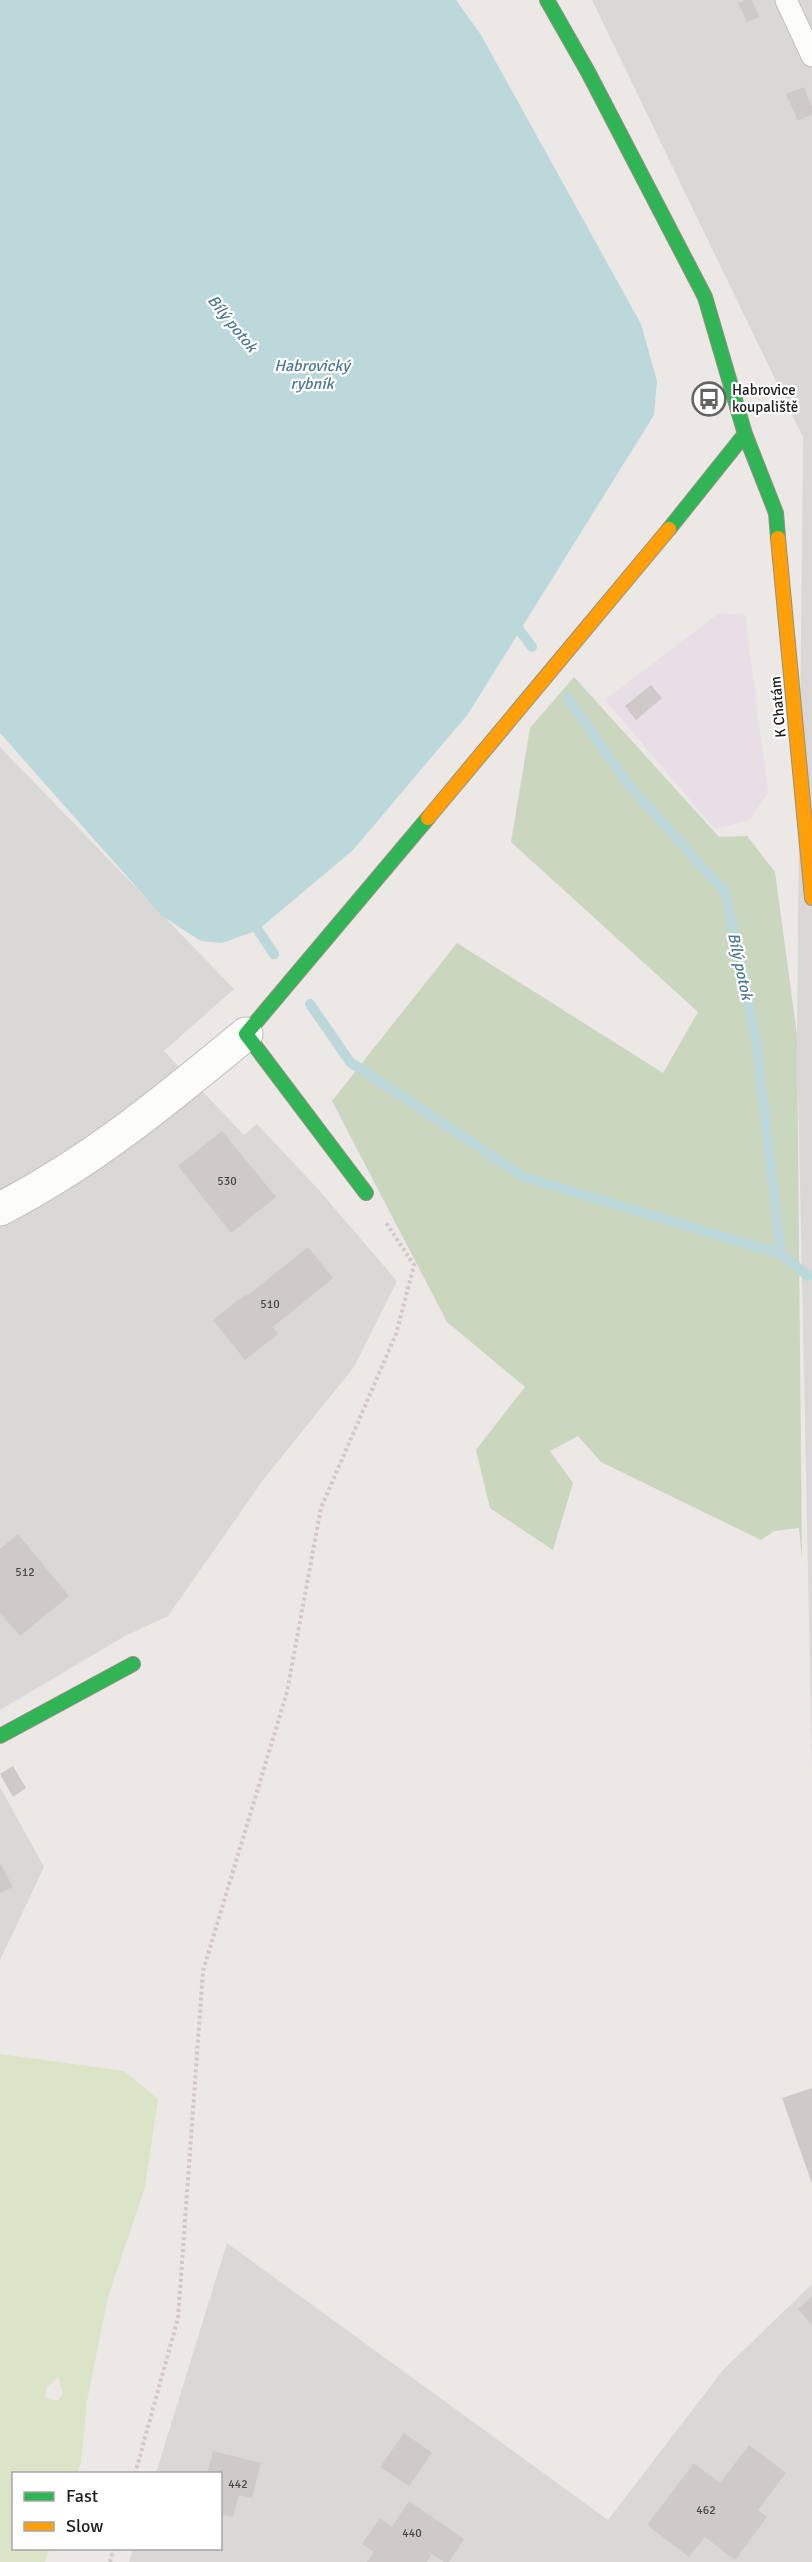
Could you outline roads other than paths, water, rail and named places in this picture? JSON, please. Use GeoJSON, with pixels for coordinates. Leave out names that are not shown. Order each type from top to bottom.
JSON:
{"type":"FeatureCollection","features":[{"type":"Feature","properties":{"kind":"street","name":"K Chatám"},"geometry":{"type":"LineString","coordinates":[[547,0],[588,72],[705,297],[745,434],[776,513],[812,898]]}},
{"type":"Feature","properties":{"kind":"street"},"geometry":{"type":"LineString","coordinates":[[0,1209],[48,1184],[130,1128],[246,1034],[630,578],[745,434]]}},
{"type":"Feature","properties":{"kind":"street"},"geometry":{"type":"LineString","coordinates":[[246,1034],[366,1193]]}},
{"type":"Feature","properties":{"kind":"street"},"geometry":{"type":"LineString","coordinates":[[0,1736],[133,1664]]}},
{"type":"Feature","properties":{"kind":"lane"},"geometry":{"type":"LineString","coordinates":[[786,0],[812,56]]}},
{"type":"Feature","properties":{"kind":"water","name":"Habrovický rybník"},"geometry":{"type":"Polygon","coordinates":[[[0,0],[456,0],[481,35],[641,324],[657,381],[654,415],[468,714],[353,850],[258,930],[222,943],[201,941],[162,916],[0,733],[0,0]]]}},
{"type":"Feature","properties":{"kind":"waterway","name":"Bílý potok"},"geometry":{"type":"LineString","coordinates":[[512,620],[532,647]]}},
{"type":"Feature","properties":{"kind":"waterway","name":"Bílý potok"},"geometry":{"type":"LineString","coordinates":[[568,698],[627,783],[725,892],[756,1040],[781,1254],[808,1276]]}},
{"type":"Feature","properties":{"kind":"waterway"},"geometry":{"type":"LineString","coordinates":[[258,930],[274,954]]}},
{"type":"Feature","properties":{"kind":"waterway"},"geometry":{"type":"LineString","coordinates":[[310,1004],[350,1062],[524,1177],[781,1254]]}},
{"type":"Feature","properties":{"kind":"place","name":"Habrovice koupaliště"},"geometry":{"type":"Point","coordinates":[709,399]}}]}
